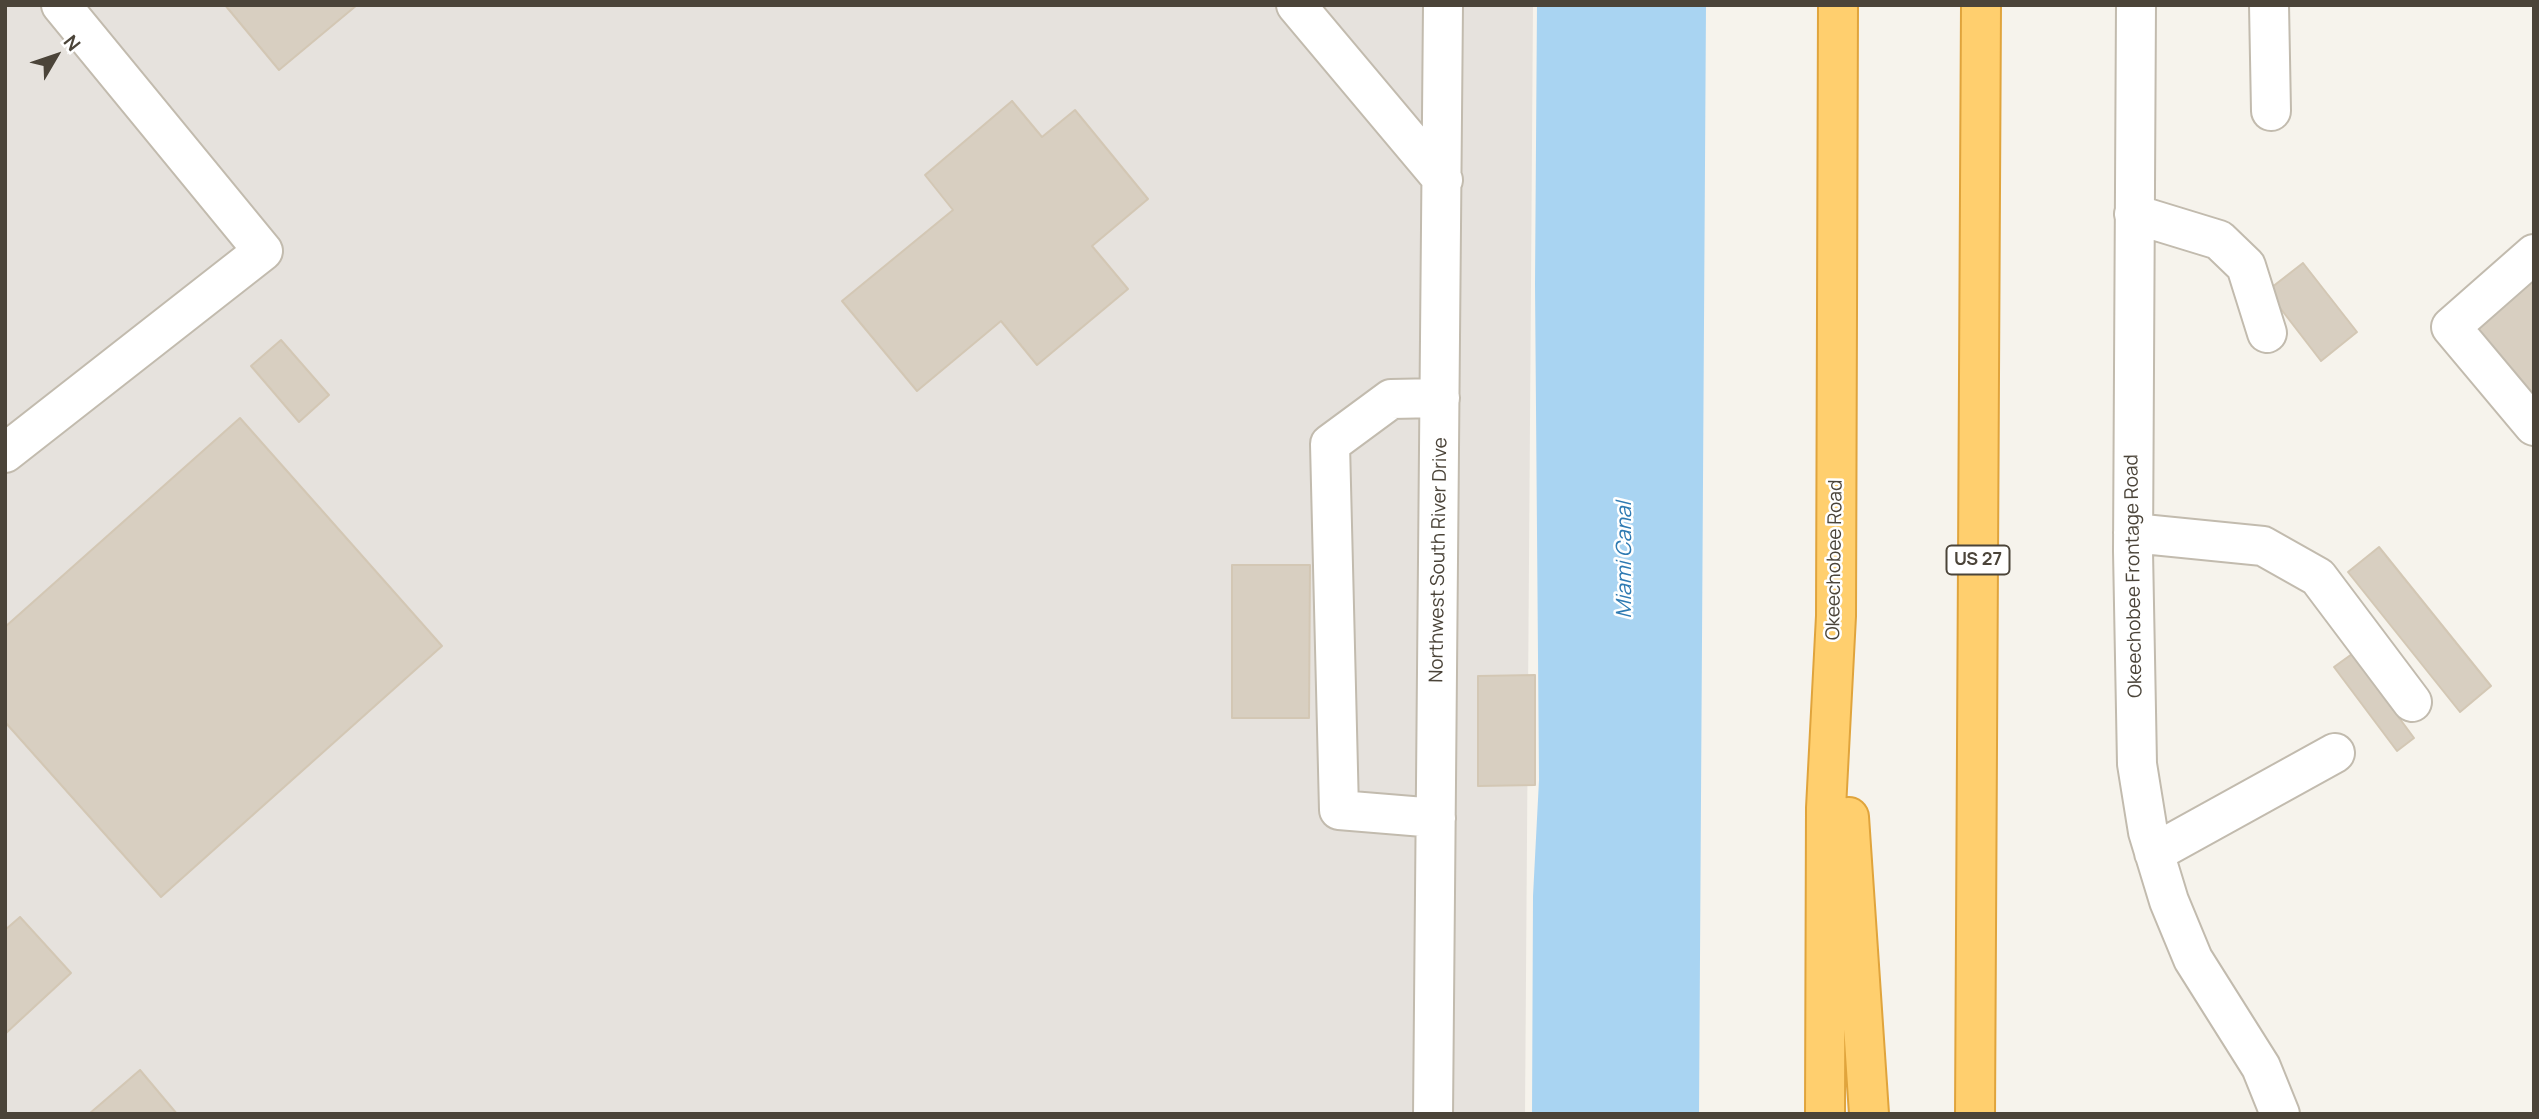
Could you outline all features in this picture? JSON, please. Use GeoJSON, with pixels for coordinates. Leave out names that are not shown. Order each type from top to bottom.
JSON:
{"type":"FeatureCollection","features":[{"type":"Feature","properties":{"kind":"highway","name":"Okeechobee Road"},"geometry":{"type":"LineString","coordinates":[[1825,1114],[1826,808],[1836,616],[1838,5]]}},
{"type":"Feature","properties":{"kind":"highway","name":"US 27"},"geometry":{"type":"LineString","coordinates":[[1975,1114],[1981,5]]}},
{"type":"Feature","properties":{"kind":"highway"},"geometry":{"type":"LineString","coordinates":[[1836,616],[1869,1114]]}},
{"type":"Feature","properties":{"kind":"street"},"geometry":{"type":"LineString","coordinates":[[5,453],[263,251],[61,5]]}},
{"type":"Feature","properties":{"kind":"street"},"geometry":{"type":"LineString","coordinates":[[1296,5],[1443,180]]}},
{"type":"Feature","properties":{"kind":"street","name":"Northwest South River Drive"},"geometry":{"type":"LineString","coordinates":[[1433,1114],[1443,5]]}},
{"type":"Feature","properties":{"kind":"street","name":"Okeechobee Frontage Road"},"geometry":{"type":"LineString","coordinates":[[2136,5],[2133,533],[2137,764],[2154,853],[2169,901],[2193,959],[2261,1067],[2280,1114]]}},
{"type":"Feature","properties":{"kind":"street"},"geometry":{"type":"LineString","coordinates":[[2269,5],[2271,111]]}},
{"type":"Feature","properties":{"kind":"street"},"geometry":{"type":"LineString","coordinates":[[2134,214],[2219,240],[2246,266],[2267,334]]}},
{"type":"Feature","properties":{"kind":"street"},"geometry":{"type":"LineString","coordinates":[[2534,254],[2451,327],[2534,426]]}},
{"type":"Feature","properties":{"kind":"street"},"geometry":{"type":"LineString","coordinates":[[1436,818],[1339,810],[1331,444],[1391,399],[1440,398]]}},
{"type":"Feature","properties":{"kind":"street"},"geometry":{"type":"LineString","coordinates":[[2133,533],[2263,546],[2318,577],[2412,702]]}},
{"type":"Feature","properties":{"kind":"street"},"geometry":{"type":"LineString","coordinates":[[2154,853],[2335,753]]}},
{"type":"Feature","properties":{"kind":"shaded area"},"geometry":{"type":"Polygon","coordinates":[[[5,5],[1533,5],[1525,1114],[5,1114],[5,5]]]}},
{"type":"Feature","properties":{"kind":"water","name":"Miami Canal"},"geometry":{"type":"Polygon","coordinates":[[[1537,5],[1706,5],[1699,1114],[1532,1114],[1533,896],[1539,780],[1535,284],[1537,5]]]}},
{"type":"Feature","properties":{"kind":"building"},"geometry":{"type":"Polygon","coordinates":[[[225,5],[357,5],[279,70],[225,5]]]}},
{"type":"Feature","properties":{"kind":"building"},"geometry":{"type":"Polygon","coordinates":[[[1012,101],[1042,137],[1075,110],[1148,199],[1092,246],[1128,289],[1037,365],[1001,321],[917,391],[842,301],[953,210],[925,175],[1012,101]]]}},
{"type":"Feature","properties":{"kind":"building"},"geometry":{"type":"Polygon","coordinates":[[[2303,263],[2357,332],[2321,361],[2267,291],[2303,263]]]}},
{"type":"Feature","properties":{"kind":"building"},"geometry":{"type":"Polygon","coordinates":[[[2534,271],[2534,401],[2459,334],[2534,271]]]}},
{"type":"Feature","properties":{"kind":"building"},"geometry":{"type":"Polygon","coordinates":[[[281,340],[329,395],[299,422],[251,366],[281,340]]]}},
{"type":"Feature","properties":{"kind":"building"},"geometry":{"type":"Polygon","coordinates":[[[240,418],[442,646],[161,897],[5,722],[5,627],[240,418]]]}},
{"type":"Feature","properties":{"kind":"building"},"geometry":{"type":"Polygon","coordinates":[[[2379,547],[2491,686],[2460,712],[2348,572],[2379,547]]]}},
{"type":"Feature","properties":{"kind":"building"},"geometry":{"type":"Polygon","coordinates":[[[1232,565],[1310,565],[1309,718],[1232,718],[1232,565]]]}},
{"type":"Feature","properties":{"kind":"building"},"geometry":{"type":"Polygon","coordinates":[[[2352,654],[2414,738],[2397,751],[2334,667],[2352,654]]]}},
{"type":"Feature","properties":{"kind":"building"},"geometry":{"type":"Polygon","coordinates":[[[1535,675],[1535,785],[1478,786],[1478,676],[1535,675]]]}},
{"type":"Feature","properties":{"kind":"building"},"geometry":{"type":"Polygon","coordinates":[[[20,917],[71,973],[5,1034],[5,930],[20,917]]]}},
{"type":"Feature","properties":{"kind":"building"},"geometry":{"type":"Polygon","coordinates":[[[140,1070],[177,1114],[89,1114],[140,1070]]]}}]}
